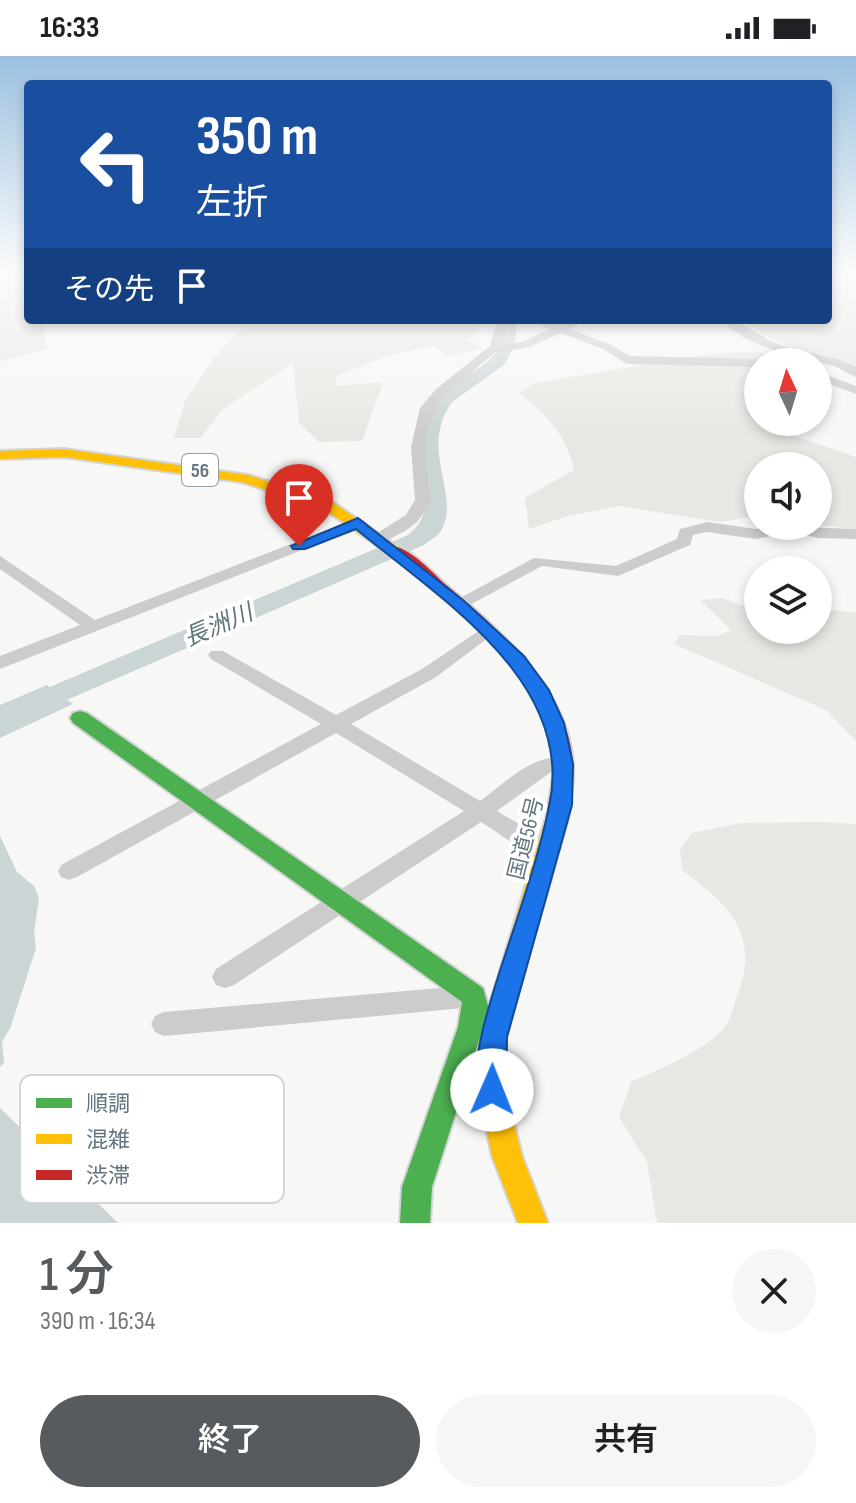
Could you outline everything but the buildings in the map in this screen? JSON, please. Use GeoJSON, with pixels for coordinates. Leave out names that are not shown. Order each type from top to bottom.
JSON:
{"type":"FeatureCollection","features":[{"type":"Feature","properties":{"kind":"main road","name":"国道56号"},"geometry":{"type":"LineString","coordinates":[[0,455],[64,453],[243,478],[304,495],[383,540],[518,660],[539,690],[554,723],[563,764],[561,805],[551,848],[493,1037],[492,1090],[507,1156],[533,1223]]}},
{"type":"Feature","properties":{"kind":"main road"},"geometry":{"type":"LineString","coordinates":[[80,718],[474,996],[476,1009],[471,1027],[417,1187],[415,1223]]}},
{"type":"Feature","properties":{"kind":"street"},"geometry":{"type":"LineString","coordinates":[[383,540],[404,526],[421,507],[423,500],[415,449],[428,407],[496,347],[502,325]]}},
{"type":"Feature","properties":{"kind":"street"},"geometry":{"type":"LineString","coordinates":[[552,325],[607,347],[627,360],[744,363]]}},
{"type":"Feature","properties":{"kind":"street"},"geometry":{"type":"LineString","coordinates":[[496,347],[525,345],[569,325]]}},
{"type":"Feature","properties":{"kind":"street"},"geometry":{"type":"LineString","coordinates":[[735,325],[787,351],[839,364],[856,373]]}},
{"type":"Feature","properties":{"kind":"street"},"geometry":{"type":"LineString","coordinates":[[832,381],[856,390]]}},
{"type":"Feature","properties":{"kind":"street"},"geometry":{"type":"LineString","coordinates":[[0,663],[358,523]]}},
{"type":"Feature","properties":{"kind":"street"},"geometry":{"type":"LineString","coordinates":[[458,604],[540,561],[618,571],[684,542],[686,532],[698,528],[756,534],[789,527],[818,533],[856,534]]}},
{"type":"Feature","properties":{"kind":"street"},"geometry":{"type":"LineString","coordinates":[[0,561],[92,626]]}},
{"type":"Feature","properties":{"kind":"street"},"geometry":{"type":"LineString","coordinates":[[69,871],[429,673],[486,631]]}},
{"type":"Feature","properties":{"kind":"street"},"geometry":{"type":"LineString","coordinates":[[217,655],[540,847],[551,848]]}},
{"type":"Feature","properties":{"kind":"street"},"geometry":{"type":"LineString","coordinates":[[225,977],[481,811],[546,765],[563,764]]}},
{"type":"Feature","properties":{"kind":"street"},"geometry":{"type":"LineString","coordinates":[[164,1024],[474,996],[504,1000]]}},
{"type":"Feature","properties":{"kind":"street"},"geometry":{"type":"LineString","coordinates":[[452,1084],[492,1090]]}},
{"type":"Feature","properties":{"kind":"shaded area"},"geometry":{"type":"Polygon","coordinates":[[[0,325],[45,325],[47,349],[0,361],[0,325]]]}},
{"type":"Feature","properties":{"kind":"shaded area"},"geometry":{"type":"Polygon","coordinates":[[[245,325],[481,325],[468,340],[483,347],[449,356],[433,346],[390,355],[336,376],[336,386],[383,382],[362,441],[319,442],[299,423],[293,363],[224,408],[200,438],[174,438],[185,401],[214,358],[245,325]]]}},
{"type":"Feature","properties":{"kind":"shaded area"},"geometry":{"type":"Polygon","coordinates":[[[751,325],[856,325],[856,368],[832,361],[832,348],[793,348],[751,325]]]}},
{"type":"Feature","properties":{"kind":"shaded area"},"geometry":{"type":"Polygon","coordinates":[[[744,352],[744,436],[794,436],[856,457],[856,529],[832,526],[832,452],[744,452],[744,518],[719,522],[619,506],[568,516],[529,529],[525,498],[574,470],[566,446],[554,426],[519,393],[535,383],[704,355],[744,352]]]}},
{"type":"Feature","properties":{"kind":"shaded area"},"geometry":{"type":"Polygon","coordinates":[[[722,598],[744,605],[744,644],[832,644],[832,610],[856,613],[856,741],[826,710],[674,644],[680,635],[717,636],[731,630],[700,600],[722,598]]]}},
{"type":"Feature","properties":{"kind":"shaded area"},"geometry":{"type":"Polygon","coordinates":[[[47,685],[73,704],[0,738],[0,705],[47,685]]]}},
{"type":"Feature","properties":{"kind":"shaded area"},"geometry":{"type":"Polygon","coordinates":[[[741,823],[856,824],[856,1223],[657,1223],[647,1162],[619,1117],[631,1082],[696,1050],[719,1034],[726,1025],[743,974],[745,955],[743,938],[726,909],[682,870],[680,849],[692,833],[741,823]]]}},
{"type":"Feature","properties":{"kind":"shaded area"},"geometry":{"type":"Polygon","coordinates":[[[0,836],[17,872],[34,886],[39,898],[34,933],[36,948],[11,1026],[2,1042],[4,1063],[0,1067],[0,836]]]}},
{"type":"Feature","properties":{"kind":"shaded area"},"geometry":{"type":"Polygon","coordinates":[[[0,1108],[20,1127],[20,1203],[97,1203],[118,1223],[0,1223],[0,1108]]]}},
{"type":"Feature","properties":{"kind":"waterway","name":"長洲川"},"geometry":{"type":"LineString","coordinates":[[0,719],[416,540],[432,527],[436,509],[426,449],[437,409],[445,398],[498,361],[507,346],[509,325]]}},
{"type":"Feature","properties":{"kind":"traffic: fast"},"geometry":{"type":"LineString","coordinates":[[80,718],[474,996],[476,1009],[471,1027],[417,1187],[415,1223]]}},
{"type":"Feature","properties":{"kind":"traffic: slow"},"geometry":{"type":"LineString","coordinates":[[0,455],[64,453],[243,478],[326,504],[397,552]]}},
{"type":"Feature","properties":{"kind":"traffic: slow"},"geometry":{"type":"LineString","coordinates":[[533,1223],[507,1156],[492,1090],[493,1037],[557,818]]}},
{"type":"Feature","properties":{"kind":"traffic: jam"},"geometry":{"type":"LineString","coordinates":[[397,552],[491,634],[519,665],[542,699],[558,735],[563,775],[557,818]]}},
{"type":"Feature","properties":{"kind":"route"},"geometry":{"type":"LineString","coordinates":[[299,546],[358,523],[380,538],[518,660],[539,690],[554,723],[563,764],[561,805],[551,848],[493,1037],[492,1090]]}}]}
